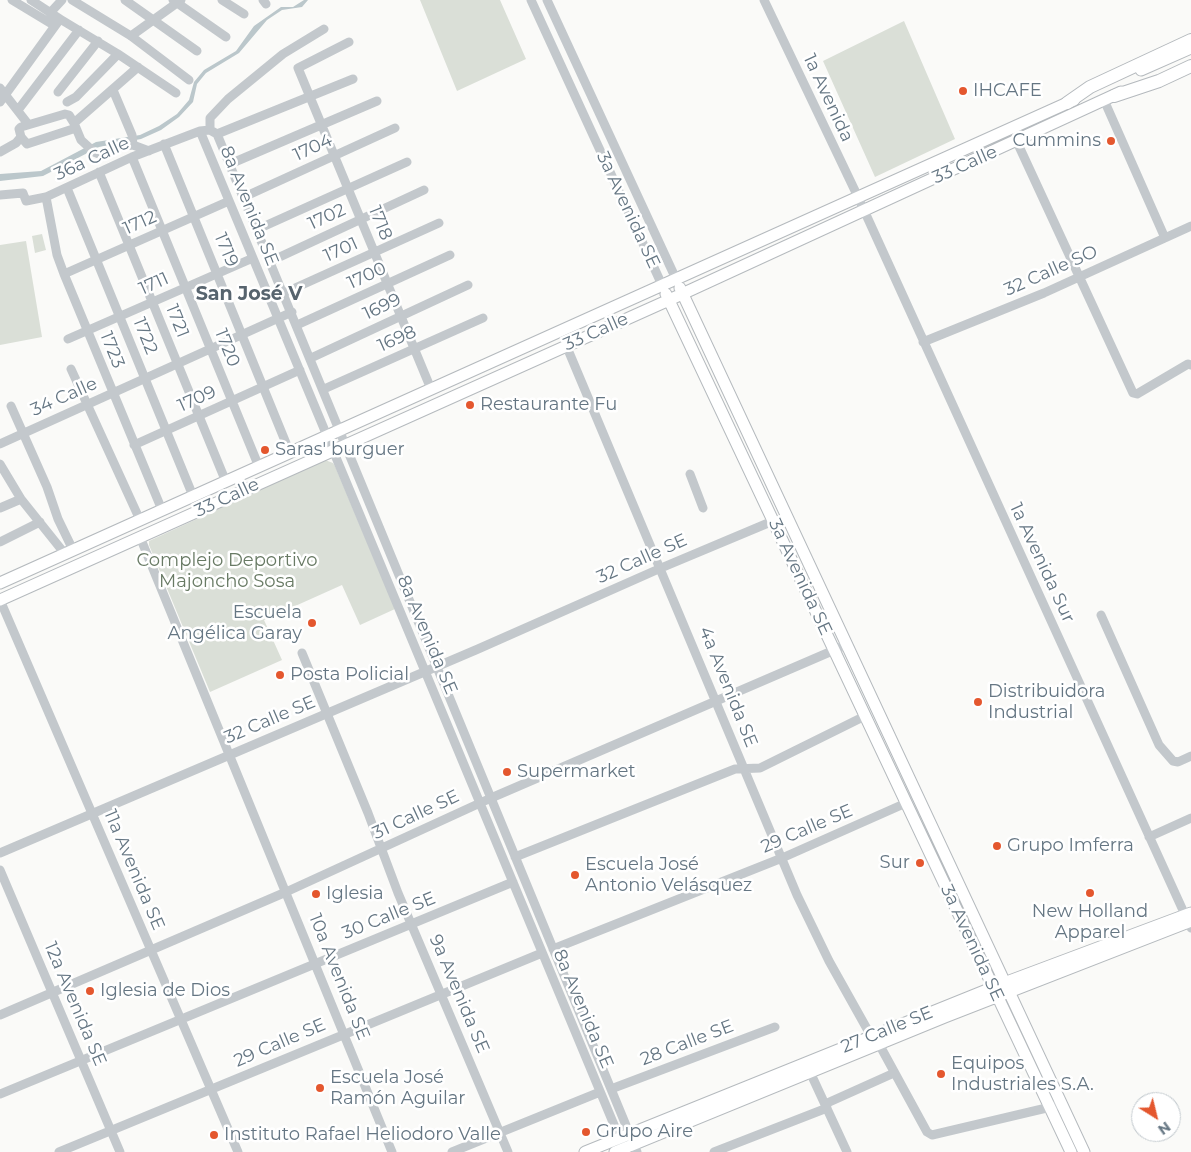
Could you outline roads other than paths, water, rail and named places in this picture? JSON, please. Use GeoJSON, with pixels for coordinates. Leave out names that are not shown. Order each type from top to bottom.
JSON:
{"type":"FeatureCollection","features":[{"type":"Feature","properties":{"kind":"highway"},"geometry":{"type":"LineString","coordinates":[[1067,103],[1090,87],[1191,40]]}},
{"type":"Feature","properties":{"kind":"highway"},"geometry":{"type":"LineString","coordinates":[[1109,98],[1159,81],[1191,66]]}},
{"type":"Feature","properties":{"kind":"main road","name":"33 Calle"},"geometry":{"type":"LineString","coordinates":[[0,584],[1191,48]]}},
{"type":"Feature","properties":{"kind":"main road","name":"33 Calle"},"geometry":{"type":"LineString","coordinates":[[0,600],[670,300],[1191,61]]}},
{"type":"Feature","properties":{"kind":"main road","name":"3a Avenida SE"},"geometry":{"type":"LineString","coordinates":[[676,279],[1084,1152]]}},
{"type":"Feature","properties":{"kind":"main road","name":"3a Avenida SE"},"geometry":{"type":"LineString","coordinates":[[662,285],[1071,1152]]}},
{"type":"Feature","properties":{"kind":"main road","name":"27 Calle SE"},"geometry":{"type":"LineString","coordinates":[[626,1146],[875,1040],[995,992],[1189,919]]}},
{"type":"Feature","properties":{"kind":"main road","name":"27 Calle SE"},"geometry":{"type":"LineString","coordinates":[[585,1152],[626,1146],[810,1072],[875,1040]]}},
{"type":"Feature","properties":{"kind":"street"},"geometry":{"type":"LineString","coordinates":[[12,0],[57,22],[79,30],[176,93]]}},
{"type":"Feature","properties":{"kind":"street"},"geometry":{"type":"LineString","coordinates":[[31,0],[50,13],[57,22]]}},
{"type":"Feature","properties":{"kind":"street"},"geometry":{"type":"LineString","coordinates":[[50,13],[62,0]]}},
{"type":"Feature","properties":{"kind":"street"},"geometry":{"type":"LineString","coordinates":[[72,0],[131,36],[190,80]]}},
{"type":"Feature","properties":{"kind":"street"},"geometry":{"type":"LineString","coordinates":[[125,0],[197,51]]}},
{"type":"Feature","properties":{"kind":"street"},"geometry":{"type":"LineString","coordinates":[[222,0],[244,14]]}},
{"type":"Feature","properties":{"kind":"street","name":"3a Avenida SE"},"geometry":{"type":"LineString","coordinates":[[532,0],[662,285]]}},
{"type":"Feature","properties":{"kind":"street","name":"3a Avenida SE"},"geometry":{"type":"LineString","coordinates":[[547,0],[676,279]]}},
{"type":"Feature","properties":{"kind":"street","name":"1a Avenida"},"geometry":{"type":"LineString","coordinates":[[764,0],[863,211]]}},
{"type":"Feature","properties":{"kind":"street"},"geometry":{"type":"LineString","coordinates":[[131,36],[177,1],[226,37]]}},
{"type":"Feature","properties":{"kind":"street"},"geometry":{"type":"LineString","coordinates":[[28,124],[18,110],[2,95],[57,22]]}},
{"type":"Feature","properties":{"kind":"street"},"geometry":{"type":"LineString","coordinates":[[209,132],[210,118],[228,99],[283,54],[324,29]]}},
{"type":"Feature","properties":{"kind":"street"},"geometry":{"type":"LineString","coordinates":[[18,110],[79,30]]}},
{"type":"Feature","properties":{"kind":"street"},"geometry":{"type":"LineString","coordinates":[[58,92],[98,42]]}},
{"type":"Feature","properties":{"kind":"street","name":"1718"},"geometry":{"type":"LineString","coordinates":[[349,42],[298,68],[431,390]]}},
{"type":"Feature","properties":{"kind":"street"},"geometry":{"type":"LineString","coordinates":[[67,102],[76,97],[118,54]]}},
{"type":"Feature","properties":{"kind":"street"},"geometry":{"type":"LineString","coordinates":[[133,141],[99,154],[81,140],[75,126],[69,115],[65,114],[28,124],[19,129],[21,137],[27,144],[75,126],[138,67]]}},
{"type":"Feature","properties":{"kind":"street","name":"36a Calle"},"geometry":{"type":"LineString","coordinates":[[0,195],[23,193],[26,202],[46,197],[164,144],[209,132],[353,79]]}},
{"type":"Feature","properties":{"kind":"street"},"geometry":{"type":"LineString","coordinates":[[113,90],[133,141],[148,151]]}},
{"type":"Feature","properties":{"kind":"street"},"geometry":{"type":"LineString","coordinates":[[1109,98],[1165,238]]}},
{"type":"Feature","properties":{"kind":"street"},"geometry":{"type":"LineString","coordinates":[[230,164],[376,102]]}},
{"type":"Feature","properties":{"kind":"street","name":"1704"},"geometry":{"type":"LineString","coordinates":[[244,197],[395,128]]}},
{"type":"Feature","properties":{"kind":"street","name":"8a Avenida SE"},"geometry":{"type":"LineString","coordinates":[[209,132],[230,164],[258,229],[611,1089],[626,1146]]}},
{"type":"Feature","properties":{"kind":"street","name":"8a Avenida SE"},"geometry":{"type":"LineString","coordinates":[[209,132],[229,201],[600,1092],[626,1146]]}},
{"type":"Feature","properties":{"kind":"street"},"geometry":{"type":"LineString","coordinates":[[0,152],[16,144],[21,137]]}},
{"type":"Feature","properties":{"kind":"street"},"geometry":{"type":"LineString","coordinates":[[1017,142],[1134,394],[1191,365]]}},
{"type":"Feature","properties":{"kind":"street","name":"1719"},"geometry":{"type":"LineString","coordinates":[[164,144],[290,453]]}},
{"type":"Feature","properties":{"kind":"street","name":"1720"},"geometry":{"type":"LineString","coordinates":[[132,157],[259,467]]}},
{"type":"Feature","properties":{"kind":"street"},"geometry":{"type":"LineString","coordinates":[[258,229],[406,162]]}},
{"type":"Feature","properties":{"kind":"street","name":"1721"},"geometry":{"type":"LineString","coordinates":[[99,172],[226,482]]}},
{"type":"Feature","properties":{"kind":"street","name":"1722"},"geometry":{"type":"LineString","coordinates":[[67,188],[193,496]]}},
{"type":"Feature","properties":{"kind":"street","name":"1702"},"geometry":{"type":"LineString","coordinates":[[271,261],[424,190]]}},
{"type":"Feature","properties":{"kind":"street","name":"1723"},"geometry":{"type":"LineString","coordinates":[[46,197],[57,255],[64,274],[162,510]]}},
{"type":"Feature","properties":{"kind":"street","name":"1712"},"geometry":{"type":"LineString","coordinates":[[64,274],[229,201]]}},
{"type":"Feature","properties":{"kind":"street","name":"1a Avenida Sur"},"geometry":{"type":"LineString","coordinates":[[863,211],[1149,837],[1189,919]]}},
{"type":"Feature","properties":{"kind":"street","name":"1701"},"geometry":{"type":"LineString","coordinates":[[284,293],[439,223]]}},
{"type":"Feature","properties":{"kind":"street","name":"32 Calle SO"},"geometry":{"type":"LineString","coordinates":[[923,342],[1080,277],[1191,226]]}},
{"type":"Feature","properties":{"kind":"street","name":"1700"},"geometry":{"type":"LineString","coordinates":[[297,326],[450,255]]}},
{"type":"Feature","properties":{"kind":"street","name":"1711"},"geometry":{"type":"LineString","coordinates":[[68,339],[253,258]]}},
{"type":"Feature","properties":{"kind":"street","name":"1699"},"geometry":{"type":"LineString","coordinates":[[310,358],[468,285]]}},
{"type":"Feature","properties":{"kind":"street","name":"34 Calle"},"geometry":{"type":"LineString","coordinates":[[0,444],[292,312]]}},
{"type":"Feature","properties":{"kind":"street","name":"1698"},"geometry":{"type":"LineString","coordinates":[[324,390],[483,318]]}},
{"type":"Feature","properties":{"kind":"street","name":"4a Avenida SE"},"geometry":{"type":"LineString","coordinates":[[566,345],[717,702],[743,770],[827,957],[927,1132],[932,1135],[1049,1106]]}},
{"type":"Feature","properties":{"kind":"street"},"geometry":{"type":"LineString","coordinates":[[71,369],[140,520]]}},
{"type":"Feature","properties":{"kind":"street","name":"1709"},"geometry":{"type":"LineString","coordinates":[[134,444],[300,370]]}},
{"type":"Feature","properties":{"kind":"street"},"geometry":{"type":"LineString","coordinates":[[11,406],[24,433],[69,552]]}},
{"type":"Feature","properties":{"kind":"street"},"geometry":{"type":"LineString","coordinates":[[0,464],[21,499],[69,552]]}},
{"type":"Feature","properties":{"kind":"street"},"geometry":{"type":"LineString","coordinates":[[690,474],[703,508]]}},
{"type":"Feature","properties":{"kind":"street"},"geometry":{"type":"LineString","coordinates":[[0,508],[21,499]]}},
{"type":"Feature","properties":{"kind":"street","name":"32 Calle SE"},"geometry":{"type":"LineString","coordinates":[[0,853],[773,521]]}},
{"type":"Feature","properties":{"kind":"street"},"geometry":{"type":"LineString","coordinates":[[0,542],[40,522]]}},
{"type":"Feature","properties":{"kind":"street","name":"10a Avenida SE"},"geometry":{"type":"LineString","coordinates":[[140,537],[392,1152]]}},
{"type":"Feature","properties":{"kind":"street","name":"11a Avenida SE"},"geometry":{"type":"LineString","coordinates":[[0,600],[238,1152]]}},
{"type":"Feature","properties":{"kind":"street"},"geometry":{"type":"LineString","coordinates":[[1101,615],[1159,745],[1173,761],[1178,762],[1191,756]]}},
{"type":"Feature","properties":{"kind":"street","name":"31 Calle SE"},"geometry":{"type":"LineString","coordinates":[[0,1014],[286,892],[491,798],[846,645]]}},
{"type":"Feature","properties":{"kind":"street"},"geometry":{"type":"LineString","coordinates":[[302,653],[327,713]]}},
{"type":"Feature","properties":{"kind":"street","name":"9a Avenida SE"},"geometry":{"type":"LineString","coordinates":[[327,713],[412,925],[508,1152]]}},
{"type":"Feature","properties":{"kind":"street"},"geometry":{"type":"LineString","coordinates":[[515,857],[735,769],[760,768],[865,716]]}},
{"type":"Feature","properties":{"kind":"street","name":"29 Calle SE"},"geometry":{"type":"LineString","coordinates":[[553,949],[782,858],[906,803]]}},
{"type":"Feature","properties":{"kind":"street"},"geometry":{"type":"LineString","coordinates":[[1149,837],[1191,818]]}},
{"type":"Feature","properties":{"kind":"street","name":"12a Avenida SE"},"geometry":{"type":"LineString","coordinates":[[0,870],[120,1152]]}},
{"type":"Feature","properties":{"kind":"street","name":"30 Calle SE"},"geometry":{"type":"LineString","coordinates":[[0,1094],[513,882]]}},
{"type":"Feature","properties":{"kind":"street","name":"29 Calle SE"},"geometry":{"type":"LineString","coordinates":[[59,1152],[542,953]]}},
{"type":"Feature","properties":{"kind":"street","name":"28 Calle SE"},"geometry":{"type":"LineString","coordinates":[[611,1089],[775,1027]]}},
{"type":"Feature","properties":{"kind":"street"},"geometry":{"type":"LineString","coordinates":[[810,1072],[847,1152]]}},
{"type":"Feature","properties":{"kind":"street"},"geometry":{"type":"LineString","coordinates":[[714,1152],[826,1106],[894,1074]]}},
{"type":"Feature","properties":{"kind":"street"},"geometry":{"type":"LineString","coordinates":[[452,1152],[600,1092]]}},
{"type":"Feature","properties":{"kind":"street"},"geometry":{"type":"LineString","coordinates":[[1049,1106],[1059,1107],[1067,1117]]}},
{"type":"Feature","properties":{"kind":"place","name":"IHCAFE"},"geometry":{"type":"Point","coordinates":[963,91]}},
{"type":"Feature","properties":{"kind":"place","name":"Cummins"},"geometry":{"type":"Point","coordinates":[1111,141]}},
{"type":"Feature","properties":{"kind":"place","name":"Restaurante Fu"},"geometry":{"type":"Point","coordinates":[470,405]}},
{"type":"Feature","properties":{"kind":"place","name":"Saras' burguer"},"geometry":{"type":"Point","coordinates":[265,450]}},
{"type":"Feature","properties":{"kind":"place","name":"Escuela Angélica Garay"},"geometry":{"type":"Point","coordinates":[312,623]}},
{"type":"Feature","properties":{"kind":"place","name":"Posta Policial"},"geometry":{"type":"Point","coordinates":[280,675]}},
{"type":"Feature","properties":{"kind":"place","name":"Distribuidora Industrial"},"geometry":{"type":"Point","coordinates":[978,702]}},
{"type":"Feature","properties":{"kind":"place","name":"Supermarket"},"geometry":{"type":"Point","coordinates":[507,772]}},
{"type":"Feature","properties":{"kind":"place","name":"Grupo Imferra"},"geometry":{"type":"Point","coordinates":[997,846]}},
{"type":"Feature","properties":{"kind":"place","name":"Sur"},"geometry":{"type":"Point","coordinates":[920,863]}},
{"type":"Feature","properties":{"kind":"place","name":"Escuela José Antonio Velásquez"},"geometry":{"type":"Point","coordinates":[575,875]}},
{"type":"Feature","properties":{"kind":"place","name":"New Holland Apparel"},"geometry":{"type":"Point","coordinates":[1090,893]}},
{"type":"Feature","properties":{"kind":"place","name":"Iglesia"},"geometry":{"type":"Point","coordinates":[316,894]}},
{"type":"Feature","properties":{"kind":"place","name":"Iglesia de Dios"},"geometry":{"type":"Point","coordinates":[90,991]}},
{"type":"Feature","properties":{"kind":"place","name":"Equipos Industriales S.A."},"geometry":{"type":"Point","coordinates":[941,1074]}},
{"type":"Feature","properties":{"kind":"place","name":"Escuela José Ramón Aguilar"},"geometry":{"type":"Point","coordinates":[320,1088]}},
{"type":"Feature","properties":{"kind":"place","name":"Grupo Aire"},"geometry":{"type":"Point","coordinates":[586,1132]}},
{"type":"Feature","properties":{"kind":"place","name":"Instituto Rafael Heliodoro Valle"},"geometry":{"type":"Point","coordinates":[214,1135]}},
{"type":"Feature","properties":{"kind":"district","name":"San José V"},"geometry":{"type":"Point","coordinates":[249,294]}},
{"type":"Feature","properties":{"kind":"park label","name":"Complejo Deportivo Majoncho Sosa"},"geometry":{"type":"Point","coordinates":[227,571]}}]}
